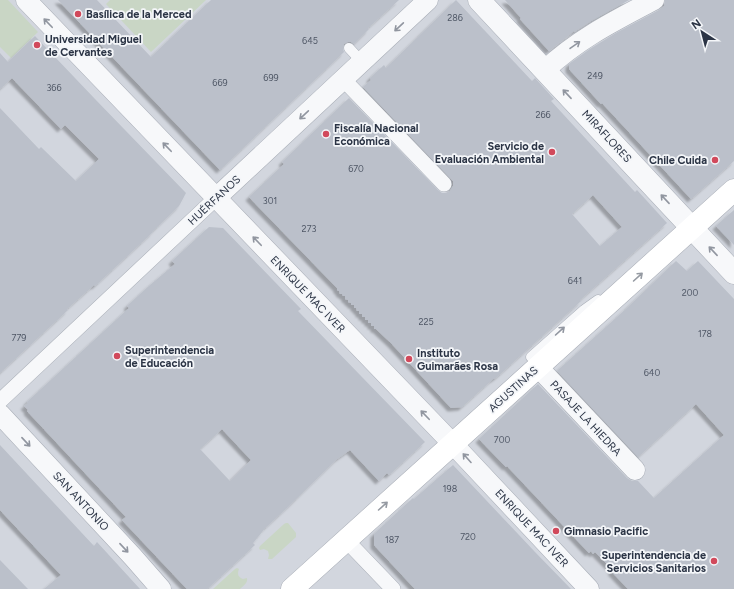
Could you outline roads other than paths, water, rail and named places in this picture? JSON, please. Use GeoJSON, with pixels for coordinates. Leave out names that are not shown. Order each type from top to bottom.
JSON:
{"type":"FeatureCollection","features":[{"type":"Feature","properties":{"kind":"main road","name":"AGUSTINAS"},"geometry":{"type":"LineString","coordinates":[[292,589],[314,568],[337,541],[452,443],[534,362],[618,295],[734,190]]}},
{"type":"Feature","properties":{"kind":"street","name":"ENRIQUE MAC IVER"},"geometry":{"type":"LineString","coordinates":[[26,0],[452,443],[589,589]]}},
{"type":"Feature","properties":{"kind":"street","name":"HUÉRFANOS"},"geometry":{"type":"LineString","coordinates":[[0,401],[343,79],[356,55],[428,0]]}},
{"type":"Feature","properties":{"kind":"street","name":"MIRAFLORES"},"geometry":{"type":"LineString","coordinates":[[479,0],[638,165],[692,228],[734,273]]}},
{"type":"Feature","properties":{"kind":"street"},"geometry":{"type":"LineString","coordinates":[[545,70],[558,57],[586,37],[654,0]]}},
{"type":"Feature","properties":{"kind":"street"},"geometry":{"type":"LineString","coordinates":[[343,79],[444,184]]}},
{"type":"Feature","properties":{"kind":"street","name":"PASAJE LA HIEDRA"},"geometry":{"type":"LineString","coordinates":[[534,362],[635,470]]}},
{"type":"Feature","properties":{"kind":"street","name":"SAN ANTONIO"},"geometry":{"type":"LineString","coordinates":[[0,414],[161,589]]}},
{"type":"Feature","properties":{"kind":"street"},"geometry":{"type":"LineString","coordinates":[[337,541],[393,589]]}},
{"type":"Feature","properties":{"kind":"lane"},"geometry":{"type":"LineString","coordinates":[[482,486],[511,517],[518,522],[530,526]]}},
{"type":"Feature","properties":{"kind":"place","name":"Basílica de la Merced"},"geometry":{"type":"Point","coordinates":[78,14]}},
{"type":"Feature","properties":{"kind":"place","name":"Universidad Miguel de Cervantes"},"geometry":{"type":"Point","coordinates":[37,45]}},
{"type":"Feature","properties":{"kind":"place","name":"Fiscalía Nacional Económica"},"geometry":{"type":"Point","coordinates":[326,134]}},
{"type":"Feature","properties":{"kind":"place","name":"Servicio de Evaluación Ambiental"},"geometry":{"type":"Point","coordinates":[552,152]}},
{"type":"Feature","properties":{"kind":"place","name":"Chile Cuida"},"geometry":{"type":"Point","coordinates":[715,160]}},
{"type":"Feature","properties":{"kind":"place","name":"Superintendencia de Educación"},"geometry":{"type":"Point","coordinates":[117,356]}},
{"type":"Feature","properties":{"kind":"place","name":"Instituto Guimarães Rosa"},"geometry":{"type":"Point","coordinates":[409,359]}},
{"type":"Feature","properties":{"kind":"place","name":"Gimnasio Pacific"},"geometry":{"type":"Point","coordinates":[556,531]}},
{"type":"Feature","properties":{"kind":"place","name":"Superintendencia de Servicios Sanitarios"},"geometry":{"type":"Point","coordinates":[714,561]}}]}
